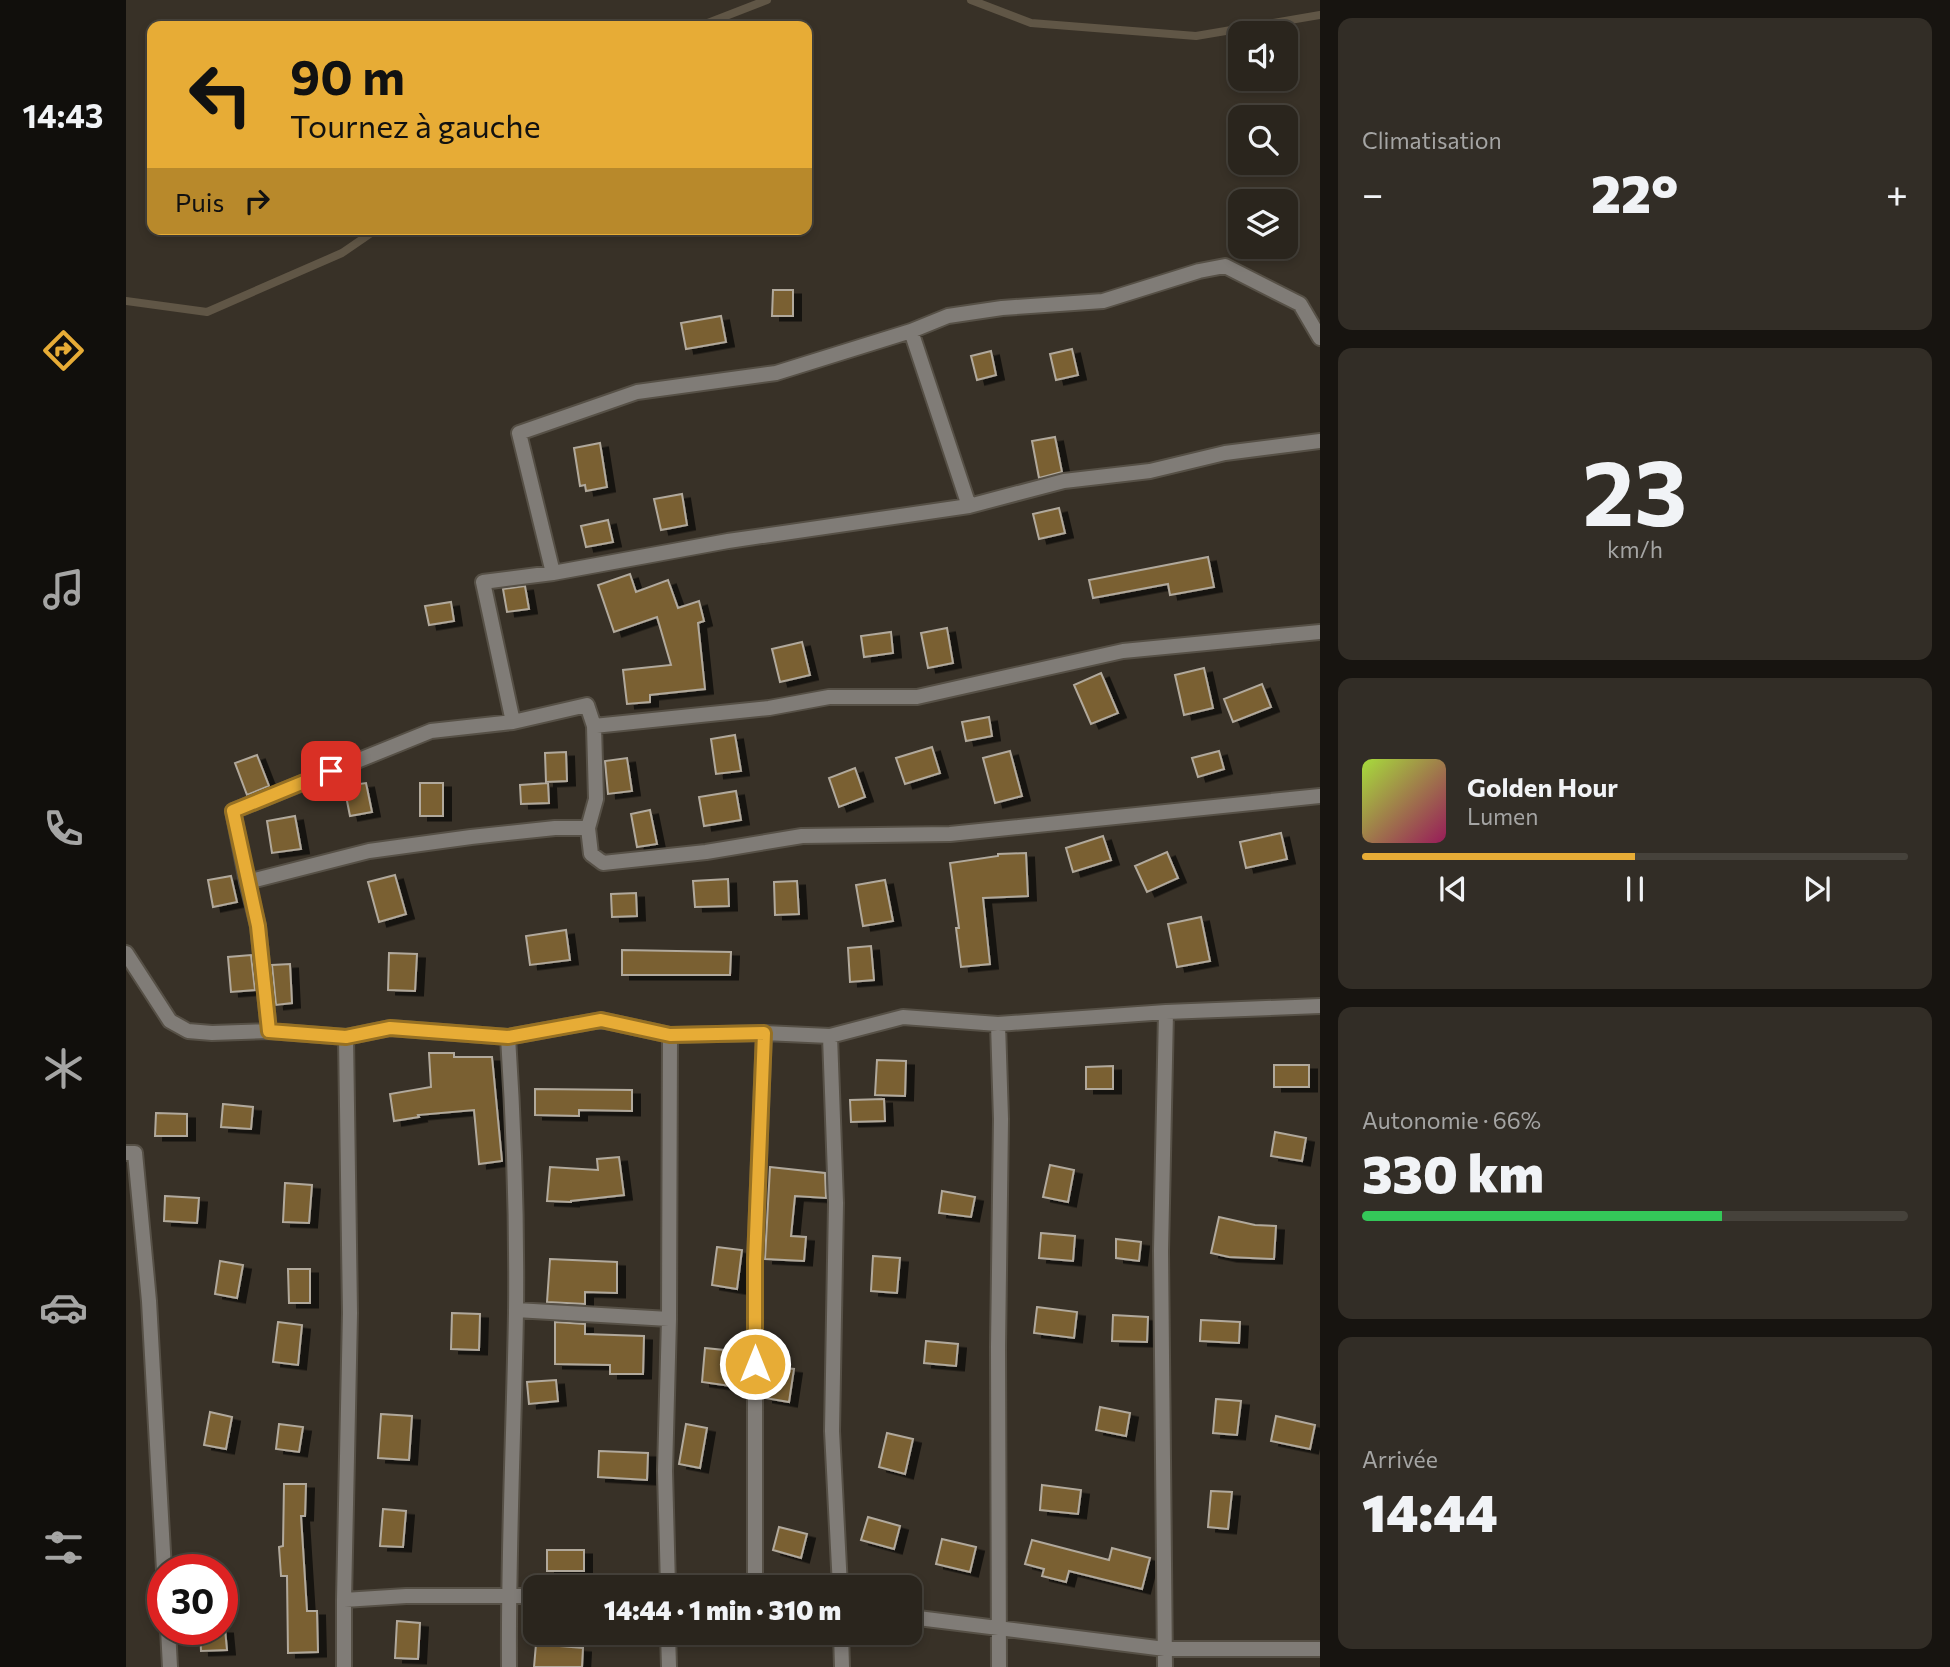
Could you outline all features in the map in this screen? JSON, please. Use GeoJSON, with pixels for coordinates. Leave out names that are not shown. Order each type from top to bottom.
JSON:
{"type":"FeatureCollection","features":[{"type":"Feature","properties":{"kind":"street"},"geometry":{"type":"LineString","coordinates":[[552,573],[520,433],[637,392],[776,373],[911,331],[948,316],[1002,307],[1103,301],[1199,271],[1225,266],[1300,304],[1320,338]]}},
{"type":"Feature","properties":{"kind":"street"},"geometry":{"type":"LineString","coordinates":[[911,331],[969,506]]}},
{"type":"Feature","properties":{"kind":"street"},"geometry":{"type":"LineString","coordinates":[[513,722],[483,582],[552,573],[728,541],[969,506],[1064,481],[1150,471],[1225,453],[1320,441]]}},
{"type":"Feature","properties":{"kind":"street"},"geometry":{"type":"LineString","coordinates":[[594,726],[769,708],[829,697],[917,697],[1123,651],[1320,632]]}},
{"type":"Feature","properties":{"kind":"street"},"geometry":{"type":"LineString","coordinates":[[269,1031],[258,926],[233,811],[431,731],[513,722],[587,705],[594,726],[596,799],[588,828],[592,854],[603,863],[706,852],[802,836],[950,834],[1320,796]]}},
{"type":"Feature","properties":{"kind":"street"},"geometry":{"type":"LineString","coordinates":[[247,882],[369,851],[531,831],[588,828]]}},
{"type":"Feature","properties":{"kind":"street"},"geometry":{"type":"LineString","coordinates":[[126,953],[170,1021],[188,1031],[212,1033],[269,1031],[346,1037],[390,1028],[508,1037],[601,1020],[670,1035],[764,1033],[830,1036],[904,1017],[998,1024],[1166,1012],[1320,1006]]}},
{"type":"Feature","properties":{"kind":"street"},"geometry":{"type":"LineString","coordinates":[[1165,1667],[1161,1251],[1166,1012]]}},
{"type":"Feature","properties":{"kind":"street"},"geometry":{"type":"LineString","coordinates":[[998,1024],[1002,1119],[998,1347],[999,1667]]}},
{"type":"Feature","properties":{"kind":"street"},"geometry":{"type":"LineString","coordinates":[[755,1575],[755,1261],[764,1033]]}},
{"type":"Feature","properties":{"kind":"street"},"geometry":{"type":"LineString","coordinates":[[668,1575],[665,1471],[669,1319],[670,1035]]}},
{"type":"Feature","properties":{"kind":"street"},"geometry":{"type":"LineString","coordinates":[[830,1036],[836,1203],[832,1431],[839,1575]]}},
{"type":"Feature","properties":{"kind":"street"},"geometry":{"type":"LineString","coordinates":[[344,1667],[350,1312],[346,1037]]}},
{"type":"Feature","properties":{"kind":"street"},"geometry":{"type":"LineString","coordinates":[[508,1037],[513,1124],[516,1310],[508,1596],[509,1667]]}},
{"type":"Feature","properties":{"kind":"street"},"geometry":{"type":"LineString","coordinates":[[126,1153],[135,1153],[149,1301],[163,1554]]}},
{"type":"Feature","properties":{"kind":"street"},"geometry":{"type":"LineString","coordinates":[[516,1310],[669,1319]]}},
{"type":"Feature","properties":{"kind":"street"},"geometry":{"type":"LineString","coordinates":[[344,1600],[406,1596],[523,1596]]}},
{"type":"Feature","properties":{"kind":"street"},"geometry":{"type":"LineString","coordinates":[[922,1618],[1165,1649],[1320,1649]]}},
{"type":"Feature","properties":{"kind":"street"},"geometry":{"type":"LineString","coordinates":[[168,1645],[170,1667]]}},
{"type":"Feature","properties":{"kind":"street"},"geometry":{"type":"LineString","coordinates":[[668,1645],[669,1667]]}},
{"type":"Feature","properties":{"kind":"street"},"geometry":{"type":"LineString","coordinates":[[841,1645],[842,1667]]}},
{"type":"Feature","properties":{"kind":"building"},"geometry":{"type":"Polygon","coordinates":[[[773,290],[793,290],[793,316],[772,316],[773,290]]]}},
{"type":"Feature","properties":{"kind":"building"},"geometry":{"type":"Polygon","coordinates":[[[721,316],[726,342],[686,349],[681,323],[721,316]]]}},
{"type":"Feature","properties":{"kind":"building"},"geometry":{"type":"Polygon","coordinates":[[[1072,349],[1078,375],[1056,380],[1050,354],[1072,349]]]}},
{"type":"Feature","properties":{"kind":"building"},"geometry":{"type":"Polygon","coordinates":[[[991,351],[996,375],[977,380],[971,356],[991,351]]]}},
{"type":"Feature","properties":{"kind":"building"},"geometry":{"type":"Polygon","coordinates":[[[1055,437],[1062,472],[1039,478],[1032,441],[1055,437]]]}},
{"type":"Feature","properties":{"kind":"building"},"geometry":{"type":"Polygon","coordinates":[[[600,443],[607,487],[586,491],[585,485],[580,486],[574,448],[600,443]]]}},
{"type":"Feature","properties":{"kind":"building"},"geometry":{"type":"Polygon","coordinates":[[[682,494],[687,525],[661,530],[654,499],[682,494]]]}},
{"type":"Feature","properties":{"kind":"building"},"geometry":{"type":"Polygon","coordinates":[[[1059,508],[1065,533],[1039,539],[1033,514],[1059,508]]]}},
{"type":"Feature","properties":{"kind":"building"},"geometry":{"type":"Polygon","coordinates":[[[608,520],[613,542],[586,547],[581,526],[608,520]]]}},
{"type":"Feature","properties":{"kind":"building"},"geometry":{"type":"Polygon","coordinates":[[[1208,557],[1214,587],[1170,595],[1168,584],[1093,598],[1089,580],[1208,557]]]}},
{"type":"Feature","properties":{"kind":"building"},"geometry":{"type":"Polygon","coordinates":[[[630,574],[636,592],[668,580],[678,608],[699,601],[704,621],[698,623],[705,689],[650,695],[650,702],[627,704],[623,670],[671,665],[657,617],[614,632],[598,585],[630,574]]]}},
{"type":"Feature","properties":{"kind":"building"},"geometry":{"type":"Polygon","coordinates":[[[525,586],[529,609],[507,612],[503,589],[525,586]]]}},
{"type":"Feature","properties":{"kind":"building"},"geometry":{"type":"Polygon","coordinates":[[[451,602],[454,621],[429,625],[425,606],[451,602]]]}},
{"type":"Feature","properties":{"kind":"building"},"geometry":{"type":"Polygon","coordinates":[[[947,628],[953,663],[928,668],[921,633],[947,628]]]}},
{"type":"Feature","properties":{"kind":"building"},"geometry":{"type":"Polygon","coordinates":[[[891,632],[893,653],[864,657],[861,636],[891,632]]]}},
{"type":"Feature","properties":{"kind":"building"},"geometry":{"type":"Polygon","coordinates":[[[802,642],[810,675],[780,682],[772,649],[802,642]]]}},
{"type":"Feature","properties":{"kind":"building"},"geometry":{"type":"Polygon","coordinates":[[[1204,668],[1213,708],[1184,715],[1175,675],[1204,668]]]}},
{"type":"Feature","properties":{"kind":"building"},"geometry":{"type":"Polygon","coordinates":[[[1101,673],[1118,713],[1091,724],[1074,685],[1101,673]]]}},
{"type":"Feature","properties":{"kind":"building"},"geometry":{"type":"Polygon","coordinates":[[[1262,684],[1271,707],[1233,722],[1224,699],[1262,684]]]}},
{"type":"Feature","properties":{"kind":"building"},"geometry":{"type":"Polygon","coordinates":[[[989,717],[992,736],[966,741],[962,722],[989,717]]]}},
{"type":"Feature","properties":{"kind":"building"},"geometry":{"type":"Polygon","coordinates":[[[735,735],[741,771],[716,774],[711,739],[735,735]]]}},
{"type":"Feature","properties":{"kind":"building"},"geometry":{"type":"Polygon","coordinates":[[[932,747],[940,773],[905,784],[896,758],[932,747]]]}},
{"type":"Feature","properties":{"kind":"building"},"geometry":{"type":"Polygon","coordinates":[[[1010,751],[1022,796],[995,803],[983,758],[1010,751]]]}},
{"type":"Feature","properties":{"kind":"building"},"geometry":{"type":"Polygon","coordinates":[[[1219,751],[1224,769],[1198,777],[1192,758],[1219,751]]]}},
{"type":"Feature","properties":{"kind":"building"},"geometry":{"type":"Polygon","coordinates":[[[566,752],[567,781],[546,782],[545,753],[566,752]]]}},
{"type":"Feature","properties":{"kind":"building"},"geometry":{"type":"Polygon","coordinates":[[[257,755],[269,786],[247,795],[235,763],[257,755]]]}},
{"type":"Feature","properties":{"kind":"building"},"geometry":{"type":"Polygon","coordinates":[[[627,758],[632,791],[608,794],[605,761],[627,758]]]}},
{"type":"Feature","properties":{"kind":"building"},"geometry":{"type":"Polygon","coordinates":[[[855,768],[865,797],[839,807],[829,778],[855,768]]]}},
{"type":"Feature","properties":{"kind":"building"},"geometry":{"type":"Polygon","coordinates":[[[366,783],[372,812],[350,816],[344,786],[366,783]]]}},
{"type":"Feature","properties":{"kind":"building"},"geometry":{"type":"Polygon","coordinates":[[[420,783],[443,783],[443,816],[420,816],[420,783]]]}},
{"type":"Feature","properties":{"kind":"building"},"geometry":{"type":"Polygon","coordinates":[[[548,783],[549,803],[521,804],[520,785],[548,783]]]}},
{"type":"Feature","properties":{"kind":"building"},"geometry":{"type":"Polygon","coordinates":[[[736,791],[741,820],[704,826],[699,797],[736,791]]]}},
{"type":"Feature","properties":{"kind":"building"},"geometry":{"type":"Polygon","coordinates":[[[650,810],[657,844],[637,847],[631,814],[650,810]]]}},
{"type":"Feature","properties":{"kind":"building"},"geometry":{"type":"Polygon","coordinates":[[[295,816],[301,849],[272,853],[267,821],[295,816]]]}},
{"type":"Feature","properties":{"kind":"building"},"geometry":{"type":"Polygon","coordinates":[[[1281,833],[1287,859],[1246,868],[1240,842],[1281,833]]]}},
{"type":"Feature","properties":{"kind":"building"},"geometry":{"type":"Polygon","coordinates":[[[1103,836],[1111,860],[1073,872],[1066,848],[1103,836]]]}},
{"type":"Feature","properties":{"kind":"building"},"geometry":{"type":"Polygon","coordinates":[[[1167,852],[1178,878],[1147,892],[1135,866],[1167,852]]]}},
{"type":"Feature","properties":{"kind":"building"},"geometry":{"type":"Polygon","coordinates":[[[1026,853],[1028,896],[983,898],[990,964],[961,967],[956,928],[959,928],[950,863],[998,854],[1026,853]]]}},
{"type":"Feature","properties":{"kind":"building"},"geometry":{"type":"Polygon","coordinates":[[[395,875],[406,914],[379,922],[368,882],[395,875]]]}},
{"type":"Feature","properties":{"kind":"building"},"geometry":{"type":"Polygon","coordinates":[[[231,876],[237,902],[213,907],[208,880],[231,876]]]}},
{"type":"Feature","properties":{"kind":"building"},"geometry":{"type":"Polygon","coordinates":[[[728,879],[729,906],[695,907],[693,881],[728,879]]]}},
{"type":"Feature","properties":{"kind":"building"},"geometry":{"type":"Polygon","coordinates":[[[885,880],[893,921],[863,926],[856,885],[885,880]]]}},
{"type":"Feature","properties":{"kind":"building"},"geometry":{"type":"Polygon","coordinates":[[[797,881],[799,914],[775,915],[774,882],[797,881]]]}},
{"type":"Feature","properties":{"kind":"building"},"geometry":{"type":"Polygon","coordinates":[[[636,893],[637,916],[612,917],[611,894],[636,893]]]}},
{"type":"Feature","properties":{"kind":"building"},"geometry":{"type":"Polygon","coordinates":[[[1201,917],[1210,961],[1177,967],[1168,924],[1201,917]]]}},
{"type":"Feature","properties":{"kind":"building"},"geometry":{"type":"Polygon","coordinates":[[[566,930],[570,960],[530,965],[526,936],[566,930]]]}},
{"type":"Feature","properties":{"kind":"building"},"geometry":{"type":"Polygon","coordinates":[[[871,946],[874,980],[850,982],[848,948],[871,946]]]}},
{"type":"Feature","properties":{"kind":"building"},"geometry":{"type":"Polygon","coordinates":[[[622,950],[731,952],[730,975],[622,975],[622,950]]]}},
{"type":"Feature","properties":{"kind":"building"},"geometry":{"type":"Polygon","coordinates":[[[389,953],[417,954],[415,991],[388,990],[389,953]]]}},
{"type":"Feature","properties":{"kind":"building"},"geometry":{"type":"Polygon","coordinates":[[[251,955],[255,990],[231,992],[228,957],[251,955]]]}},
{"type":"Feature","properties":{"kind":"building"},"geometry":{"type":"Polygon","coordinates":[[[290,964],[292,1003],[276,1005],[272,965],[290,964]]]}},
{"type":"Feature","properties":{"kind":"building"},"geometry":{"type":"Polygon","coordinates":[[[429,1053],[454,1053],[454,1057],[492,1057],[502,1161],[479,1164],[474,1110],[418,1115],[419,1117],[394,1121],[390,1094],[431,1087],[429,1053]]]}},
{"type":"Feature","properties":{"kind":"building"},"geometry":{"type":"Polygon","coordinates":[[[877,1060],[906,1061],[905,1096],[875,1095],[877,1060]]]}},
{"type":"Feature","properties":{"kind":"building"},"geometry":{"type":"Polygon","coordinates":[[[1274,1065],[1309,1065],[1309,1087],[1274,1087],[1274,1065]]]}},
{"type":"Feature","properties":{"kind":"building"},"geometry":{"type":"Polygon","coordinates":[[[1113,1066],[1113,1089],[1086,1089],[1086,1067],[1113,1066]]]}},
{"type":"Feature","properties":{"kind":"building"},"geometry":{"type":"Polygon","coordinates":[[[535,1089],[632,1090],[632,1111],[579,1110],[579,1116],[535,1115],[535,1089]]]}},
{"type":"Feature","properties":{"kind":"building"},"geometry":{"type":"Polygon","coordinates":[[[884,1099],[885,1121],[851,1122],[850,1100],[884,1099]]]}},
{"type":"Feature","properties":{"kind":"building"},"geometry":{"type":"Polygon","coordinates":[[[223,1104],[253,1107],[251,1129],[221,1127],[223,1104]]]}},
{"type":"Feature","properties":{"kind":"building"},"geometry":{"type":"Polygon","coordinates":[[[156,1113],[187,1114],[187,1136],[155,1136],[156,1113]]]}},
{"type":"Feature","properties":{"kind":"building"},"geometry":{"type":"Polygon","coordinates":[[[1275,1132],[1306,1138],[1302,1161],[1271,1156],[1275,1132]]]}},
{"type":"Feature","properties":{"kind":"building"},"geometry":{"type":"Polygon","coordinates":[[[619,1157],[624,1195],[571,1202],[547,1201],[550,1167],[598,1170],[597,1159],[619,1157]]]}},
{"type":"Feature","properties":{"kind":"building"},"geometry":{"type":"Polygon","coordinates":[[[1050,1165],[1074,1170],[1068,1202],[1043,1197],[1050,1165]]]}},
{"type":"Feature","properties":{"kind":"building"},"geometry":{"type":"Polygon","coordinates":[[[770,1167],[825,1173],[826,1198],[795,1196],[791,1236],[806,1237],[804,1261],[765,1259],[770,1167]]]}},
{"type":"Feature","properties":{"kind":"building"},"geometry":{"type":"Polygon","coordinates":[[[285,1183],[312,1185],[309,1223],[283,1222],[285,1183]]]}},
{"type":"Feature","properties":{"kind":"building"},"geometry":{"type":"Polygon","coordinates":[[[942,1191],[975,1197],[971,1217],[939,1213],[942,1191]]]}},
{"type":"Feature","properties":{"kind":"building"},"geometry":{"type":"Polygon","coordinates":[[[165,1196],[199,1198],[197,1223],[164,1221],[165,1196]]]}},
{"type":"Feature","properties":{"kind":"building"},"geometry":{"type":"Polygon","coordinates":[[[1219,1217],[1255,1225],[1276,1226],[1274,1259],[1229,1257],[1211,1253],[1219,1217]]]}},
{"type":"Feature","properties":{"kind":"building"},"geometry":{"type":"Polygon","coordinates":[[[1041,1233],[1075,1236],[1073,1261],[1039,1258],[1041,1233]]]}},
{"type":"Feature","properties":{"kind":"building"},"geometry":{"type":"Polygon","coordinates":[[[1116,1239],[1141,1242],[1139,1261],[1116,1258],[1116,1239]]]}},
{"type":"Feature","properties":{"kind":"building"},"geometry":{"type":"Polygon","coordinates":[[[717,1247],[742,1250],[737,1289],[712,1285],[717,1247]]]}},
{"type":"Feature","properties":{"kind":"building"},"geometry":{"type":"Polygon","coordinates":[[[873,1256],[900,1258],[897,1293],[871,1291],[873,1256]]]}},
{"type":"Feature","properties":{"kind":"building"},"geometry":{"type":"Polygon","coordinates":[[[550,1259],[617,1262],[617,1293],[585,1292],[585,1304],[547,1302],[550,1259]]]}},
{"type":"Feature","properties":{"kind":"building"},"geometry":{"type":"Polygon","coordinates":[[[220,1261],[243,1265],[237,1298],[215,1294],[220,1261]]]}},
{"type":"Feature","properties":{"kind":"building"},"geometry":{"type":"Polygon","coordinates":[[[288,1269],[310,1269],[310,1303],[289,1303],[288,1269]]]}},
{"type":"Feature","properties":{"kind":"building"},"geometry":{"type":"Polygon","coordinates":[[[1037,1307],[1077,1312],[1074,1338],[1034,1333],[1037,1307]]]}},
{"type":"Feature","properties":{"kind":"building"},"geometry":{"type":"Polygon","coordinates":[[[452,1313],[480,1314],[479,1350],[451,1349],[452,1313]]]}},
{"type":"Feature","properties":{"kind":"building"},"geometry":{"type":"Polygon","coordinates":[[[1113,1315],[1148,1317],[1147,1342],[1112,1341],[1113,1315]]]}},
{"type":"Feature","properties":{"kind":"building"},"geometry":{"type":"Polygon","coordinates":[[[1201,1320],[1240,1322],[1239,1343],[1200,1341],[1201,1320]]]}},
{"type":"Feature","properties":{"kind":"building"},"geometry":{"type":"Polygon","coordinates":[[[278,1322],[302,1325],[298,1365],[273,1362],[278,1322]]]}},
{"type":"Feature","properties":{"kind":"building"},"geometry":{"type":"Polygon","coordinates":[[[555,1322],[585,1324],[585,1334],[644,1336],[643,1374],[610,1374],[610,1365],[555,1364],[555,1322]]]}},
{"type":"Feature","properties":{"kind":"building"},"geometry":{"type":"Polygon","coordinates":[[[926,1341],[958,1344],[956,1366],[924,1363],[926,1341]]]}},
{"type":"Feature","properties":{"kind":"building"},"geometry":{"type":"Polygon","coordinates":[[[705,1348],[734,1351],[733,1361],[745,1363],[745,1388],[702,1382],[705,1348]]]}},
{"type":"Feature","properties":{"kind":"building"},"geometry":{"type":"Polygon","coordinates":[[[765,1366],[794,1369],[789,1402],[765,1398],[765,1366]]]}},
{"type":"Feature","properties":{"kind":"building"},"geometry":{"type":"Polygon","coordinates":[[[556,1380],[558,1401],[529,1404],[527,1382],[556,1380]]]}},
{"type":"Feature","properties":{"kind":"building"},"geometry":{"type":"Polygon","coordinates":[[[1216,1399],[1241,1401],[1237,1435],[1213,1433],[1216,1399]]]}},
{"type":"Feature","properties":{"kind":"building"},"geometry":{"type":"Polygon","coordinates":[[[1100,1407],[1130,1413],[1126,1436],[1096,1430],[1100,1407]]]}},
{"type":"Feature","properties":{"kind":"building"},"geometry":{"type":"Polygon","coordinates":[[[210,1412],[232,1417],[226,1449],[204,1445],[210,1412]]]}},
{"type":"Feature","properties":{"kind":"building"},"geometry":{"type":"Polygon","coordinates":[[[381,1414],[412,1416],[409,1460],[378,1458],[381,1414]]]}},
{"type":"Feature","properties":{"kind":"building"},"geometry":{"type":"Polygon","coordinates":[[[1276,1416],[1315,1425],[1310,1449],[1271,1441],[1276,1416]]]}},
{"type":"Feature","properties":{"kind":"building"},"geometry":{"type":"Polygon","coordinates":[[[279,1424],[303,1427],[299,1452],[276,1449],[279,1424]]]}},
{"type":"Feature","properties":{"kind":"building"},"geometry":{"type":"Polygon","coordinates":[[[686,1424],[707,1428],[700,1468],[679,1464],[686,1424]]]}},
{"type":"Feature","properties":{"kind":"building"},"geometry":{"type":"Polygon","coordinates":[[[887,1433],[913,1439],[905,1474],[879,1467],[887,1433]]]}},
{"type":"Feature","properties":{"kind":"building"},"geometry":{"type":"Polygon","coordinates":[[[599,1451],[648,1453],[647,1480],[598,1477],[599,1451]]]}},
{"type":"Feature","properties":{"kind":"building"},"geometry":{"type":"Polygon","coordinates":[[[284,1484],[306,1484],[305,1516],[301,1516],[307,1611],[317,1611],[318,1652],[288,1653],[287,1576],[281,1576],[279,1547],[283,1546],[284,1484]]]}},
{"type":"Feature","properties":{"kind":"building"},"geometry":{"type":"Polygon","coordinates":[[[1042,1485],[1081,1490],[1078,1514],[1040,1510],[1042,1485]]]}},
{"type":"Feature","properties":{"kind":"building"},"geometry":{"type":"Polygon","coordinates":[[[1211,1491],[1232,1492],[1228,1529],[1208,1527],[1211,1491]]]}},
{"type":"Feature","properties":{"kind":"building"},"geometry":{"type":"Polygon","coordinates":[[[383,1509],[406,1511],[403,1547],[380,1546],[383,1509]]]}},
{"type":"Feature","properties":{"kind":"building"},"geometry":{"type":"Polygon","coordinates":[[[868,1517],[900,1526],[894,1549],[861,1540],[868,1517]]]}},
{"type":"Feature","properties":{"kind":"building"},"geometry":{"type":"Polygon","coordinates":[[[779,1527],[807,1534],[801,1558],[773,1550],[779,1527]]]}},
{"type":"Feature","properties":{"kind":"building"},"geometry":{"type":"Polygon","coordinates":[[[942,1539],[976,1547],[970,1572],[936,1564],[942,1539]]]}},
{"type":"Feature","properties":{"kind":"building"},"geometry":{"type":"Polygon","coordinates":[[[1032,1540],[1109,1560],[1112,1548],[1150,1558],[1142,1589],[1069,1571],[1066,1582],[1042,1576],[1044,1569],[1025,1564],[1032,1540]]]}},
{"type":"Feature","properties":{"kind":"building"},"geometry":{"type":"Polygon","coordinates":[[[547,1550],[584,1550],[584,1571],[547,1571],[547,1550]]]}},
{"type":"Feature","properties":{"kind":"building"},"geometry":{"type":"Polygon","coordinates":[[[397,1621],[420,1623],[418,1659],[395,1658],[397,1621]]]}},
{"type":"Feature","properties":{"kind":"building"},"geometry":{"type":"Polygon","coordinates":[[[201,1645],[227,1645],[227,1650],[201,1651],[201,1645]]]}},
{"type":"Feature","properties":{"kind":"building"},"geometry":{"type":"Polygon","coordinates":[[[536,1645],[583,1648],[582,1667],[534,1667],[536,1645]]]}},
{"type":"Feature","properties":{"kind":"waterway"},"geometry":{"type":"LineString","coordinates":[[713,21],[767,0]]}},
{"type":"Feature","properties":{"kind":"waterway"},"geometry":{"type":"LineString","coordinates":[[971,0],[1031,23],[1196,36],[1320,15]]}},
{"type":"Feature","properties":{"kind":"waterway"},"geometry":{"type":"LineString","coordinates":[[126,301],[207,312],[342,253],[368,235]]}},
{"type":"Feature","properties":{"kind":"route"},"geometry":{"type":"LineString","coordinates":[[331,771],[233,811],[258,926],[269,1031],[346,1037],[390,1028],[508,1037],[601,1020],[670,1035],[764,1033],[755,1261],[755,1364]]}}]}
